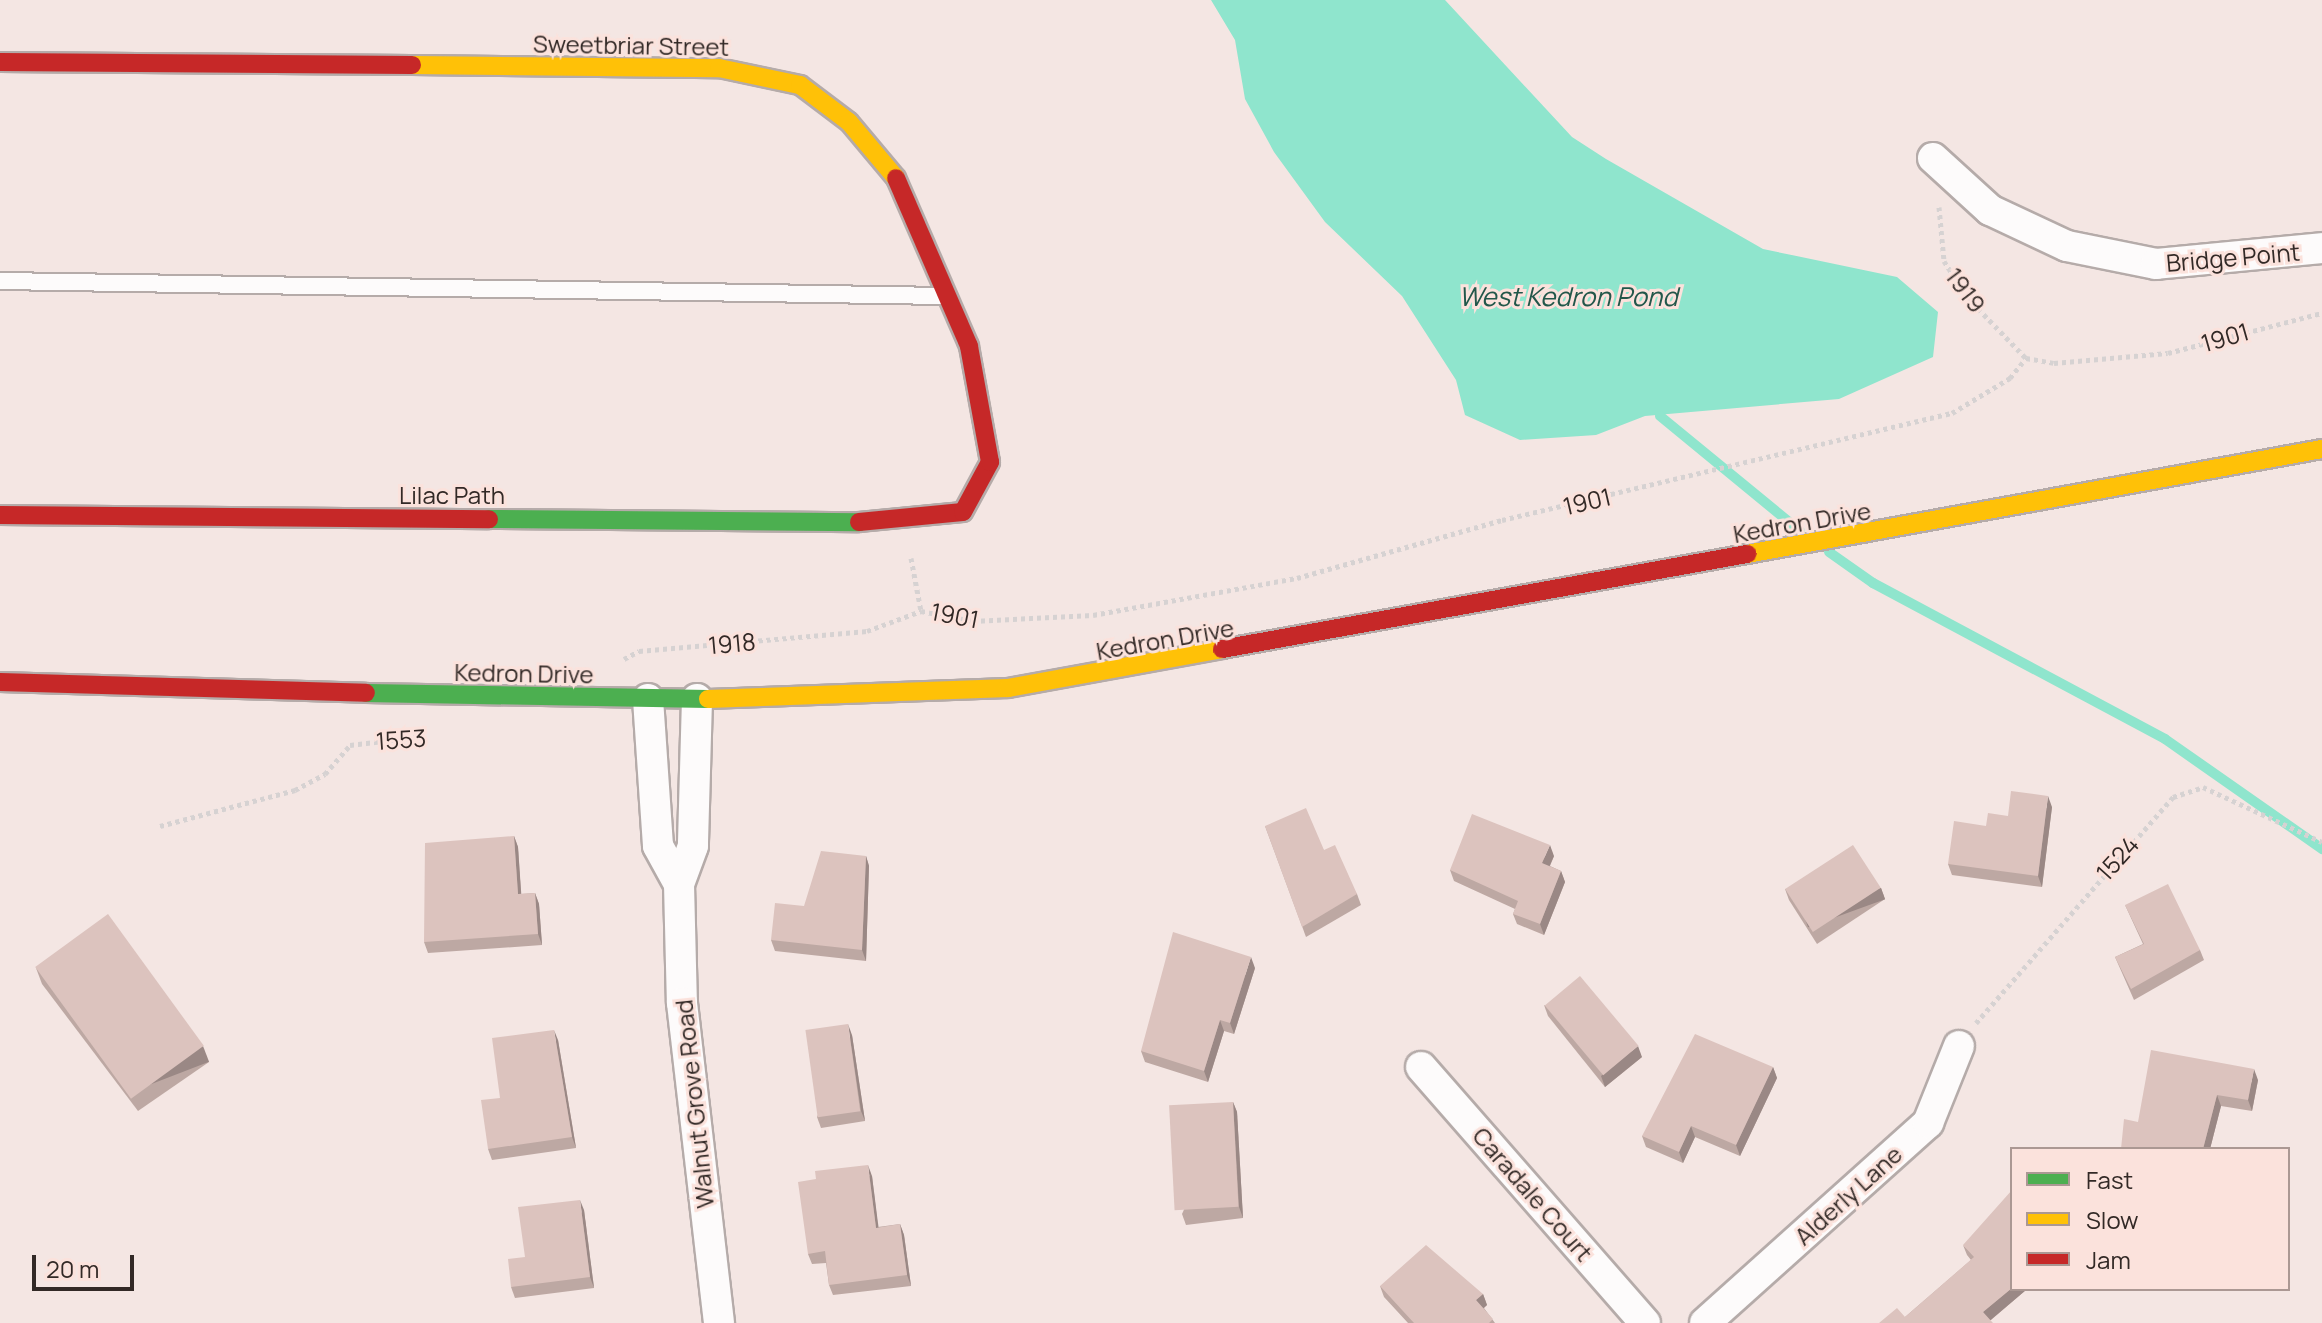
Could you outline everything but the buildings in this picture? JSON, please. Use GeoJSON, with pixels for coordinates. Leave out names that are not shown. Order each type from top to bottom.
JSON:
{"type":"FeatureCollection","features":[{"type":"Feature","properties":{"kind":"street","name":"Sweetbriar Street"},"geometry":{"type":"LineString","coordinates":[[0,62],[719,68],[800,85],[849,122],[907,190],[950,296],[989,428],[990,462],[963,512],[903,522]]}},
{"type":"Feature","properties":{"kind":"street","name":"Bridge Point"},"geometry":{"type":"LineString","coordinates":[[1933,158],[1990,210],[2067,246],[2156,264],[2322,248]]}},
{"type":"Feature","properties":{"kind":"street","name":"Kedron Drive"},"geometry":{"type":"LineString","coordinates":[[0,682],[697,699],[879,698],[1023,686],[2322,449]]}},
{"type":"Feature","properties":{"kind":"street","name":"Lilac Path"},"geometry":{"type":"LineString","coordinates":[[0,515],[903,522]]}},
{"type":"Feature","properties":{"kind":"street","name":"Walnut Grove Road"},"geometry":{"type":"LineString","coordinates":[[634,698],[658,846],[679,884]]}},
{"type":"Feature","properties":{"kind":"street","name":"Walnut Grove Road"},"geometry":{"type":"LineString","coordinates":[[697,699],[693,846],[679,884],[682,1003],[719,1323]]}},
{"type":"Feature","properties":{"kind":"street","name":"Alderly Lane"},"geometry":{"type":"LineString","coordinates":[[1705,1323],[1928,1123],[1959,1046]]}},
{"type":"Feature","properties":{"kind":"street","name":"Caradale Court"},"geometry":{"type":"LineString","coordinates":[[1421,1067],[1645,1323]]}},
{"type":"Feature","properties":{"kind":"lane"},"geometry":{"type":"LineString","coordinates":[[0,281],[950,296]]}},
{"type":"Feature","properties":{"kind":"path","name":"1919"},"geometry":{"type":"LineString","coordinates":[[1933,158],[1944,261],[1967,297],[2026,358]]}},
{"type":"Feature","properties":{"kind":"path","name":"1901"},"geometry":{"type":"LineString","coordinates":[[903,522],[921,611],[1027,622],[1297,578],[1502,520],[1952,413],[2010,378],[2026,358],[2054,363],[2168,353],[2322,313]]}},
{"type":"Feature","properties":{"kind":"path","name":"1918"},"geometry":{"type":"LineString","coordinates":[[634,698],[621,660],[639,651],[867,631],[921,611]]}},
{"type":"Feature","properties":{"kind":"path","name":"1553"},"geometry":{"type":"LineString","coordinates":[[160,826],[295,790],[325,774],[350,745],[432,737]]}},
{"type":"Feature","properties":{"kind":"path","name":"1524"},"geometry":{"type":"LineString","coordinates":[[1959,1046],[2006,983],[2173,797],[2203,787],[2322,842]]}},
{"type":"Feature","properties":{"kind":"water","name":"West Kedron Pond"},"geometry":{"type":"Polygon","coordinates":[[[1211,0],[1445,0],[1572,137],[1606,159],[1763,249],[1897,277],[1938,312],[1933,357],[1839,399],[1645,416],[1596,435],[1520,440],[1465,415],[1456,380],[1402,296],[1325,222],[1274,152],[1245,99],[1235,40],[1211,0]]]}},
{"type":"Feature","properties":{"kind":"waterway"},"geometry":{"type":"LineString","coordinates":[[1660,416],[1800,531]]}},
{"type":"Feature","properties":{"kind":"waterway"},"geometry":{"type":"LineString","coordinates":[[1829,552],[1873,583],[2165,739],[2322,849]]}},
{"type":"Feature","properties":{"kind":"traffic: fast"},"geometry":{"type":"LineString","coordinates":[[489,519],[859,522]]}},
{"type":"Feature","properties":{"kind":"traffic: fast"},"geometry":{"type":"LineString","coordinates":[[366,693],[708,699]]}},
{"type":"Feature","properties":{"kind":"traffic: slow"},"geometry":{"type":"LineString","coordinates":[[412,65],[719,68],[800,85],[849,122],[896,178]]}},
{"type":"Feature","properties":{"kind":"traffic: slow"},"geometry":{"type":"LineString","coordinates":[[1747,554],[2322,449]]}},
{"type":"Feature","properties":{"kind":"traffic: slow"},"geometry":{"type":"LineString","coordinates":[[708,699],[1008,688],[1222,649]]}},
{"type":"Feature","properties":{"kind":"traffic: jam"},"geometry":{"type":"LineString","coordinates":[[0,62],[412,65]]}},
{"type":"Feature","properties":{"kind":"traffic: jam"},"geometry":{"type":"LineString","coordinates":[[859,522],[963,512],[990,462],[969,346],[896,178]]}},
{"type":"Feature","properties":{"kind":"traffic: jam"},"geometry":{"type":"LineString","coordinates":[[0,515],[489,519]]}},
{"type":"Feature","properties":{"kind":"traffic: jam"},"geometry":{"type":"LineString","coordinates":[[1222,649],[1747,554]]}},
{"type":"Feature","properties":{"kind":"traffic: jam"},"geometry":{"type":"LineString","coordinates":[[0,682],[366,693]]}}]}
